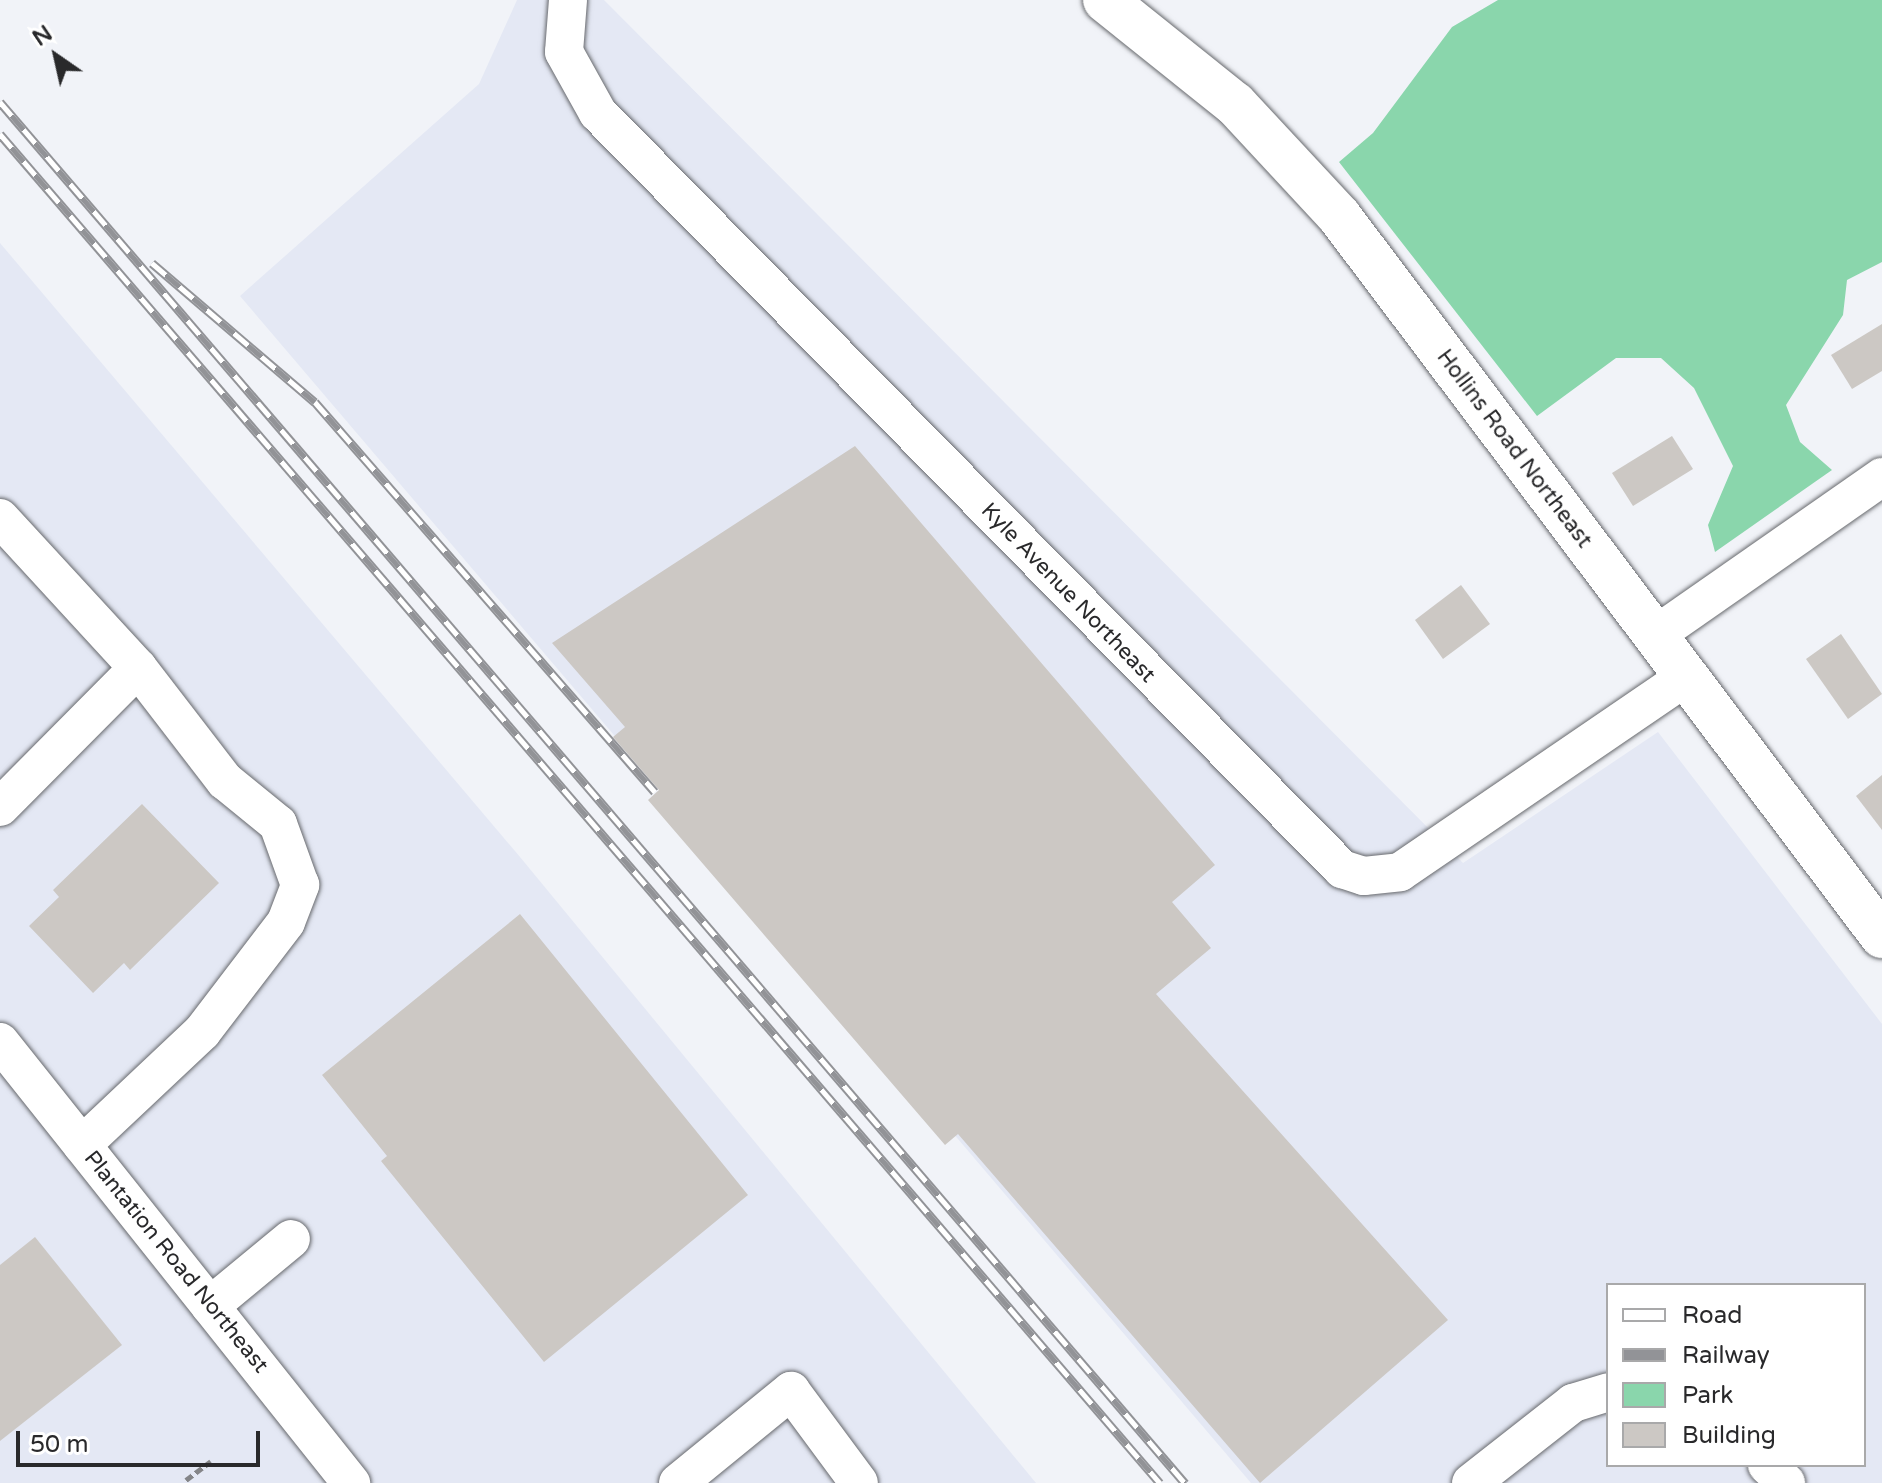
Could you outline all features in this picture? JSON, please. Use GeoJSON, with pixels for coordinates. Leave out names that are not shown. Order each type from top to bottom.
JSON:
{"type":"FeatureCollection","features":[{"type":"Feature","properties":{"kind":"main road","name":"Hollins Road Northeast"},"geometry":{"type":"LineString","coordinates":[[1105,0],[1282,149],[1882,936]]}},
{"type":"Feature","properties":{"kind":"street","name":"Kyle Avenue Northeast"},"geometry":{"type":"LineString","coordinates":[[568,0],[564,52],[598,113],[1342,869],[1364,876],[1400,872],[1686,677]]}},
{"type":"Feature","properties":{"kind":"street"},"geometry":{"type":"LineString","coordinates":[[1654,636],[1882,477]]}},
{"type":"Feature","properties":{"kind":"street"},"geometry":{"type":"LineString","coordinates":[[0,518],[138,668],[225,781],[278,824],[300,885],[286,922],[202,1032],[82,1145]]}},
{"type":"Feature","properties":{"kind":"street"},"geometry":{"type":"LineString","coordinates":[[0,807],[138,668]]}},
{"type":"Feature","properties":{"kind":"street","name":"Plantation Road Northeast"},"geometry":{"type":"LineString","coordinates":[[0,1042],[351,1483]]}},
{"type":"Feature","properties":{"kind":"street"},"geometry":{"type":"LineString","coordinates":[[210,1306],[291,1239]]}},
{"type":"Feature","properties":{"kind":"street"},"geometry":{"type":"LineString","coordinates":[[678,1483],[791,1391],[859,1483]]}},
{"type":"Feature","properties":{"kind":"street"},"geometry":{"type":"LineString","coordinates":[[1471,1483],[1573,1403],[1606,1393]]}},
{"type":"Feature","properties":{"kind":"street"},"geometry":{"type":"LineString","coordinates":[[1769,1467],[1786,1483]]}},
{"type":"Feature","properties":{"kind":"path"},"geometry":{"type":"LineString","coordinates":[[186,1480],[211,1461]]}},
{"type":"Feature","properties":{"kind":"shaded area"},"geometry":{"type":"Polygon","coordinates":[[[517,0],[604,0],[1463,863],[1658,732],[1882,1024],[1882,1483],[1251,1483],[240,296],[479,84],[517,0]]]}},
{"type":"Feature","properties":{"kind":"shaded area"},"geometry":{"type":"Polygon","coordinates":[[[0,243],[520,857],[1036,1483],[0,1483],[0,243]]]}},
{"type":"Feature","properties":{"kind":"green space"},"geometry":{"type":"Polygon","coordinates":[[[1498,0],[1882,0],[1882,262],[1847,280],[1843,315],[1786,405],[1800,442],[1832,470],[1715,552],[1708,525],[1733,466],[1694,388],[1661,358],[1616,358],[1537,416],[1339,162],[1373,133],[1452,27],[1498,0]]]}},
{"type":"Feature","properties":{"kind":"building"},"geometry":{"type":"Polygon","coordinates":[[[1882,324],[1882,371],[1852,389],[1831,355],[1882,324]]]}},
{"type":"Feature","properties":{"kind":"building"},"geometry":{"type":"Polygon","coordinates":[[[1672,436],[1693,469],[1633,506],[1612,473],[1672,436]]]}},
{"type":"Feature","properties":{"kind":"building"},"geometry":{"type":"Polygon","coordinates":[[[855,446],[1215,865],[1172,902],[1211,948],[1156,994],[1448,1320],[1260,1483],[958,1134],[945,1145],[648,800],[659,790],[613,737],[625,727],[552,643],[855,446]]]}},
{"type":"Feature","properties":{"kind":"building"},"geometry":{"type":"Polygon","coordinates":[[[1461,585],[1490,624],[1443,659],[1415,620],[1461,585]]]}},
{"type":"Feature","properties":{"kind":"building"},"geometry":{"type":"Polygon","coordinates":[[[1841,634],[1882,694],[1848,719],[1806,659],[1841,634]]]}},
{"type":"Feature","properties":{"kind":"building"},"geometry":{"type":"Polygon","coordinates":[[[1882,775],[1882,830],[1856,796],[1882,775]]]}},
{"type":"Feature","properties":{"kind":"building"},"geometry":{"type":"Polygon","coordinates":[[[142,804],[219,883],[130,970],[124,963],[93,993],[29,926],[59,897],[53,890],[142,804]]]}},
{"type":"Feature","properties":{"kind":"building"},"geometry":{"type":"Polygon","coordinates":[[[520,914],[748,1195],[544,1362],[381,1161],[387,1156],[322,1075],[520,914]]]}},
{"type":"Feature","properties":{"kind":"building"},"geometry":{"type":"Polygon","coordinates":[[[35,1237],[122,1345],[0,1441],[0,1265],[35,1237]]]}},
{"type":"Feature","properties":{"kind":"railway"},"geometry":{"type":"LineString","coordinates":[[0,102],[1185,1483]]}},
{"type":"Feature","properties":{"kind":"railway"},"geometry":{"type":"LineString","coordinates":[[0,134],[1160,1483]]}},
{"type":"Feature","properties":{"kind":"railway"},"geometry":{"type":"LineString","coordinates":[[152,263],[315,402],[655,792]]}}]}
